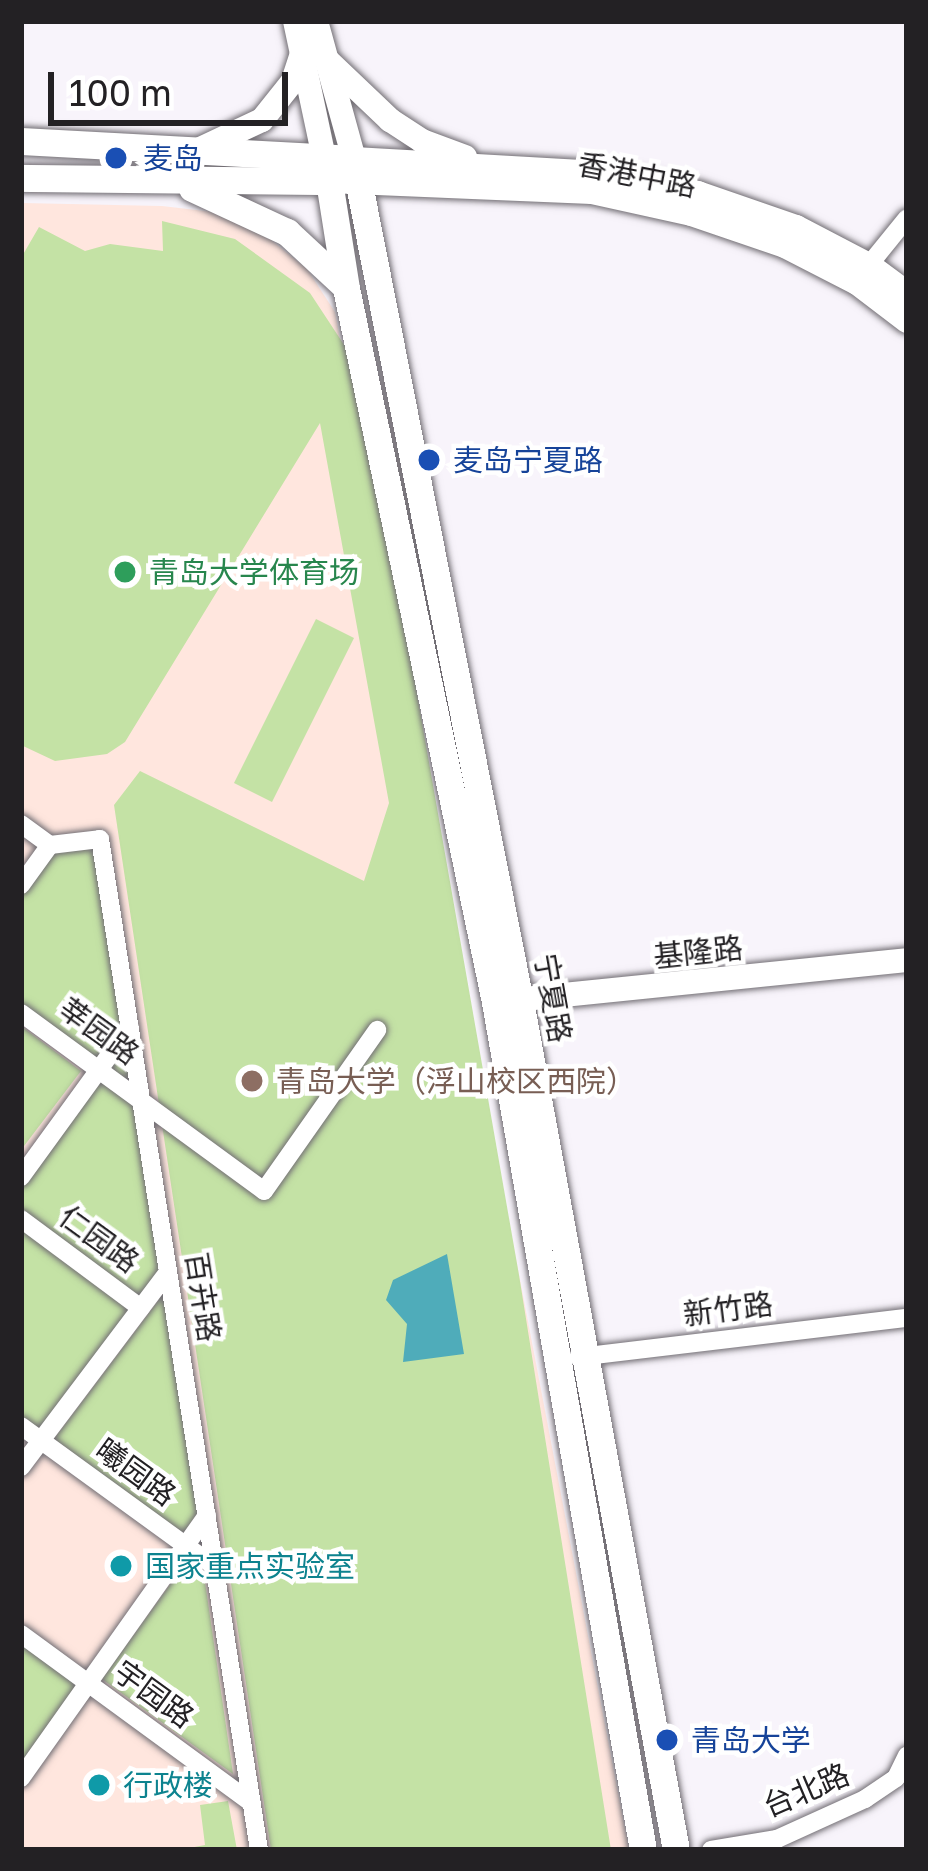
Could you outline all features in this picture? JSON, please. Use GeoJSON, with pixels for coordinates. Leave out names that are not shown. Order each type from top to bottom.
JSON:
{"type":"FeatureCollection","features":[{"type":"Feature","properties":{"kind":"main road"},"geometry":{"type":"LineString","coordinates":[[21,178],[165,179],[356,171],[314,55],[295,21]]}},
{"type":"Feature","properties":{"kind":"main road"},"geometry":{"type":"LineString","coordinates":[[316,21],[314,55],[327,170]]}},
{"type":"Feature","properties":{"kind":"main road"},"geometry":{"type":"LineString","coordinates":[[200,149],[262,120],[314,55]]}},
{"type":"Feature","properties":{"kind":"main road"},"geometry":{"type":"LineString","coordinates":[[314,55],[422,141],[484,164]]}},
{"type":"Feature","properties":{"kind":"main road"},"geometry":{"type":"LineString","coordinates":[[21,141],[200,149],[327,170]]}},
{"type":"Feature","properties":{"kind":"main road","name":"香港中路"},"geometry":{"type":"LineString","coordinates":[[356,171],[484,164],[599,173],[698,193],[796,227],[869,265],[907,293]]}},
{"type":"Feature","properties":{"kind":"main road","name":"宁夏路"},"geometry":{"type":"LineString","coordinates":[[327,170],[346,288],[508,1001]]}},
{"type":"Feature","properties":{"kind":"main road","name":"香港中路"},"geometry":{"type":"LineString","coordinates":[[356,171],[592,192],[691,214],[785,246],[857,284],[907,321]]}},
{"type":"Feature","properties":{"kind":"main road","name":"宁夏路"},"geometry":{"type":"LineString","coordinates":[[356,171],[508,1001],[569,1359],[643,1850]]}},
{"type":"Feature","properties":{"kind":"main road"},"geometry":{"type":"LineString","coordinates":[[165,179],[223,198],[287,232],[323,261],[346,288]]}},
{"type":"Feature","properties":{"kind":"main road","name":"基隆路"},"geometry":{"type":"LineString","coordinates":[[508,1001],[907,960]]}},
{"type":"Feature","properties":{"kind":"main road","name":"宁夏路"},"geometry":{"type":"LineString","coordinates":[[569,1359],[676,1850]]}},
{"type":"Feature","properties":{"kind":"street"},"geometry":{"type":"LineString","coordinates":[[869,265],[907,218]]}},
{"type":"Feature","properties":{"kind":"street"},"geometry":{"type":"LineString","coordinates":[[21,824],[50,845],[21,885]]}},
{"type":"Feature","properties":{"kind":"street","name":"百卉路"},"geometry":{"type":"LineString","coordinates":[[50,845],[100,839],[259,1850]]}},
{"type":"Feature","properties":{"kind":"street"},"geometry":{"type":"LineString","coordinates":[[21,1012],[264,1191],[376,1030]]}},
{"type":"Feature","properties":{"kind":"street"},"geometry":{"type":"LineString","coordinates":[[21,1177],[130,1028]]}},
{"type":"Feature","properties":{"kind":"street","name":"仁园路"},"geometry":{"type":"LineString","coordinates":[[21,1219],[141,1308]]}},
{"type":"Feature","properties":{"kind":"street"},"geometry":{"type":"LineString","coordinates":[[21,1467],[168,1272]]}},
{"type":"Feature","properties":{"kind":"street","name":"新竹路"},"geometry":{"type":"LineString","coordinates":[[569,1359],[907,1318]]}},
{"type":"Feature","properties":{"kind":"street","name":"曦园路"},"geometry":{"type":"LineString","coordinates":[[21,1426],[215,1568]]}},
{"type":"Feature","properties":{"kind":"street"},"geometry":{"type":"LineString","coordinates":[[21,1778],[207,1514]]}},
{"type":"Feature","properties":{"kind":"street","name":"宇园路"},"geometry":{"type":"LineString","coordinates":[[21,1634],[252,1803]]}},
{"type":"Feature","properties":{"kind":"street","name":"台北路"},"geometry":{"type":"LineString","coordinates":[[712,1850],[777,1838],[865,1799],[896,1778],[907,1756]]}},
{"type":"Feature","properties":{"kind":"shaded area","name":"青岛大学（浮山校区西院）"},"geometry":{"type":"Polygon","coordinates":[[[21,203],[162,206],[222,213],[266,236],[307,269],[335,312],[629,1850],[21,1850],[21,203]]]}},
{"type":"Feature","properties":{"kind":"green space","name":"青岛大学（浮山校区西院）"},"geometry":{"type":"Polygon","coordinates":[[[162,221],[235,239],[310,293],[360,369],[519,1275],[611,1850],[271,1850],[114,805],[140,771],[364,881],[389,803],[320,423],[125,742],[107,754],[55,761],[21,745],[21,258],[39,227],[85,251],[110,244],[163,251],[162,221]]]}},
{"type":"Feature","properties":{"kind":"green space"},"geometry":{"type":"Polygon","coordinates":[[[316,619],[354,638],[272,802],[234,783],[316,619]]]}},
{"type":"Feature","properties":{"kind":"green space"},"geometry":{"type":"Polygon","coordinates":[[[98,844],[122,1026],[97,1061],[21,1005],[21,893],[53,850],[98,844]]]}},
{"type":"Feature","properties":{"kind":"green space"},"geometry":{"type":"Polygon","coordinates":[[[21,1026],[81,1071],[21,1150],[21,1026]]]}},
{"type":"Feature","properties":{"kind":"green space"},"geometry":{"type":"Polygon","coordinates":[[[125,1047],[160,1271],[40,1434],[21,1420],[21,1187],[125,1047]]]}},
{"type":"Feature","properties":{"kind":"green space"},"geometry":{"type":"Polygon","coordinates":[[[164,1293],[198,1512],[182,1535],[54,1439],[164,1293]]]}},
{"type":"Feature","properties":{"kind":"green space"},"geometry":{"type":"Polygon","coordinates":[[[187,1561],[204,1575],[233,1774],[102,1679],[187,1561]]]}},
{"type":"Feature","properties":{"kind":"green space"},"geometry":{"type":"Polygon","coordinates":[[[21,1642],[78,1683],[21,1763],[21,1642]]]}},
{"type":"Feature","properties":{"kind":"green space"},"geometry":{"type":"Polygon","coordinates":[[[228,1801],[237,1850],[179,1850],[205,1845],[200,1805],[228,1801]]]}},
{"type":"Feature","properties":{"kind":"water"},"geometry":{"type":"Polygon","coordinates":[[[447,1254],[464,1354],[403,1362],[407,1324],[386,1300],[393,1280],[447,1254]]]}},
{"type":"Feature","properties":{"kind":"place","name":"麦岛"},"geometry":{"type":"Point","coordinates":[116,158]}},
{"type":"Feature","properties":{"kind":"place","name":"麦岛宁夏路"},"geometry":{"type":"Point","coordinates":[429,460]}},
{"type":"Feature","properties":{"kind":"place","name":"青岛大学体育场"},"geometry":{"type":"Point","coordinates":[125,572]}},
{"type":"Feature","properties":{"kind":"place","name":"青岛大学（浮山校区西院）"},"geometry":{"type":"Point","coordinates":[252,1081]}},
{"type":"Feature","properties":{"kind":"place","name":"国家重点实验室"},"geometry":{"type":"Point","coordinates":[121,1566]}},
{"type":"Feature","properties":{"kind":"place","name":"青岛大学"},"geometry":{"type":"Point","coordinates":[667,1740]}},
{"type":"Feature","properties":{"kind":"place","name":"行政楼"},"geometry":{"type":"Point","coordinates":[99,1785]}}]}
